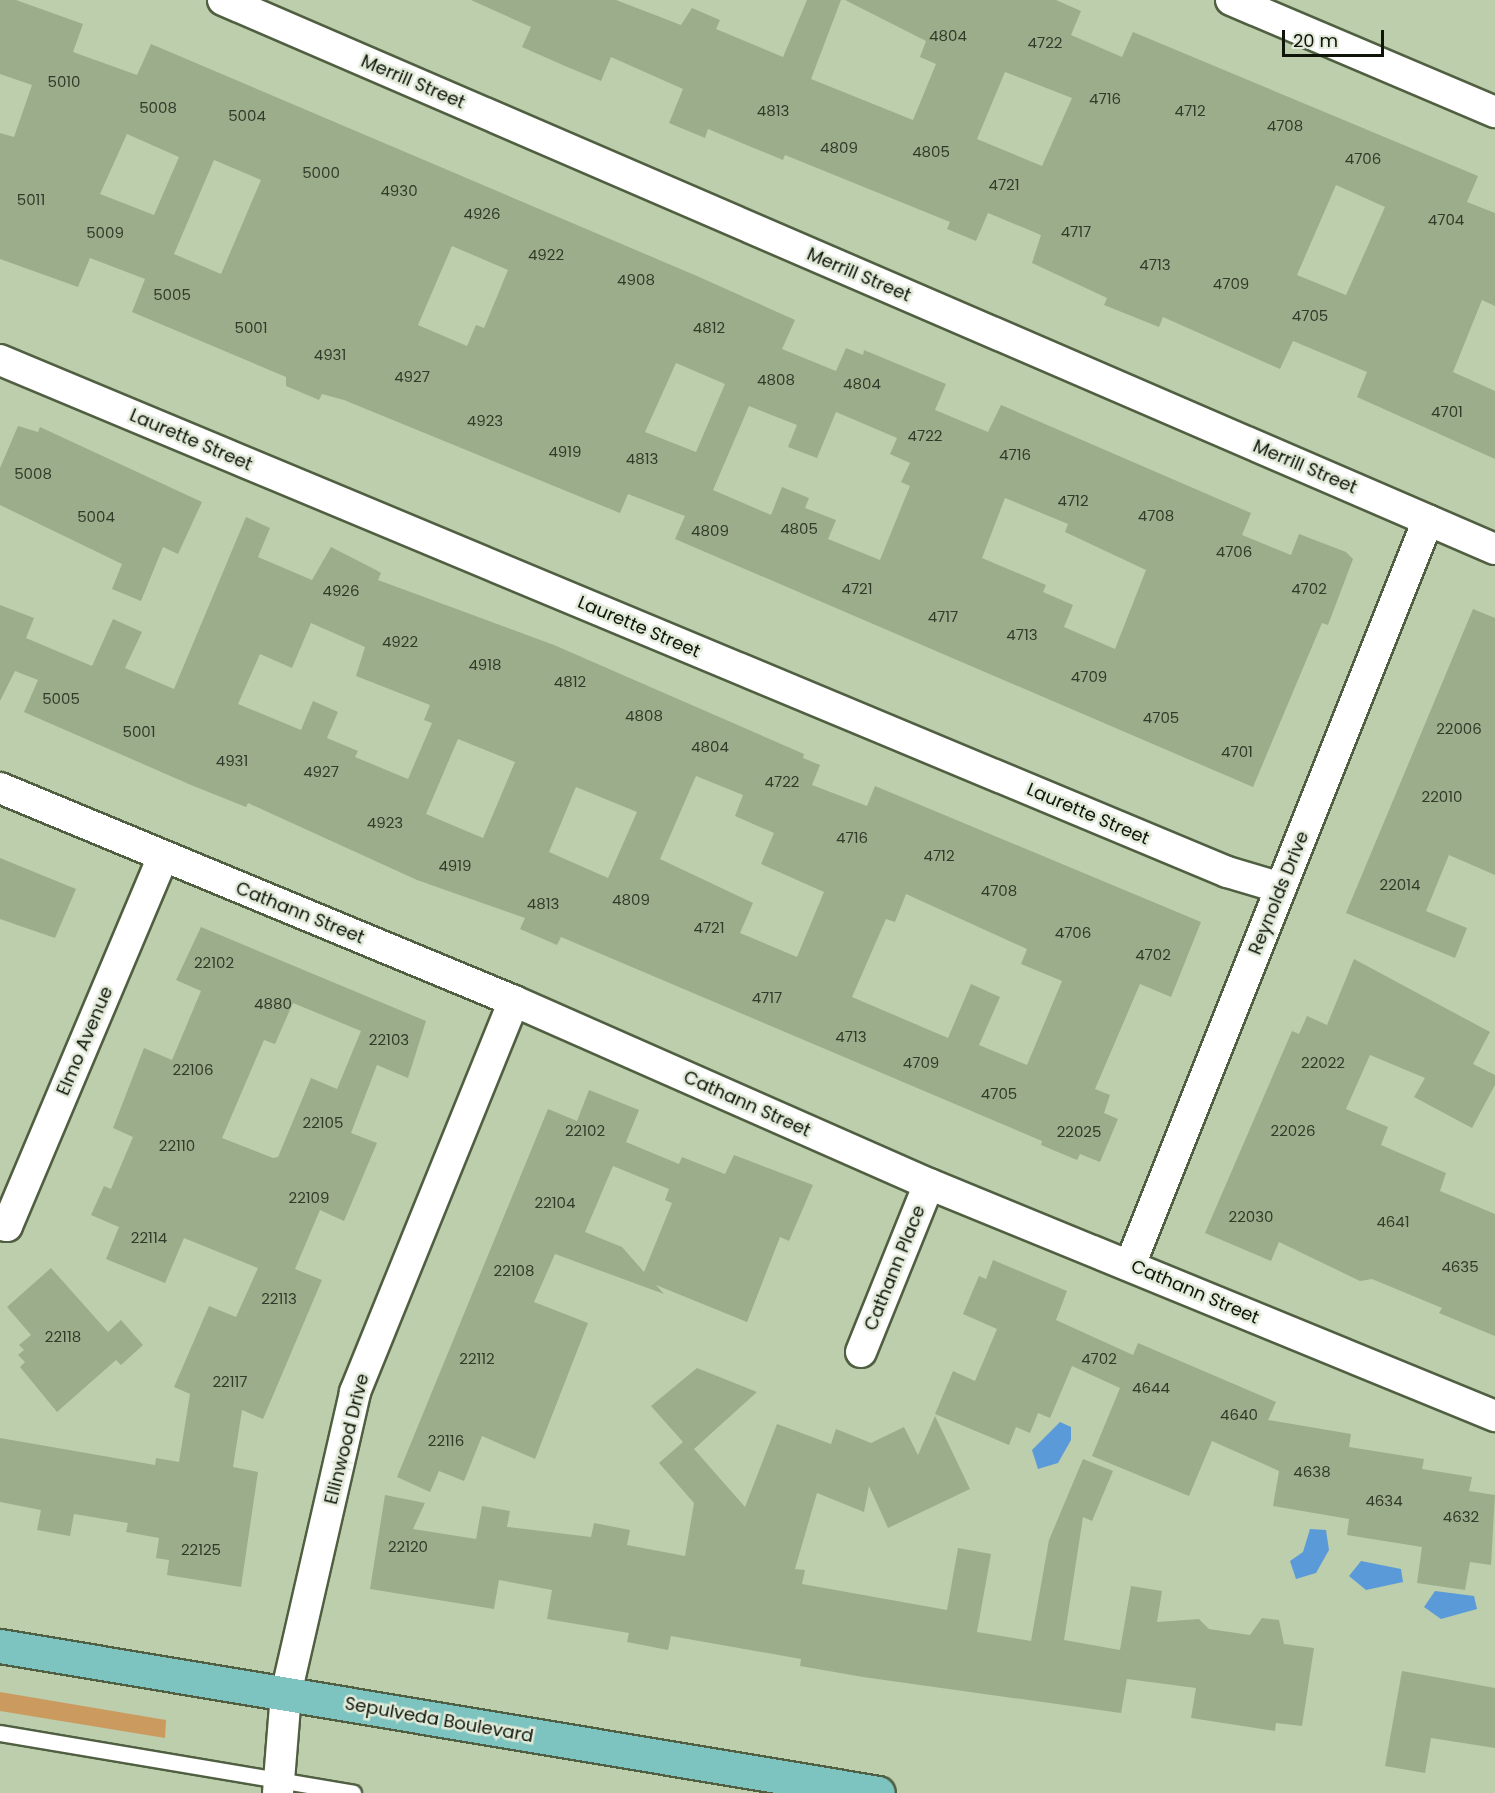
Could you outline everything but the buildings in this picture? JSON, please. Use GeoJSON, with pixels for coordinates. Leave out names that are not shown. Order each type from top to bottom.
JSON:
{"type":"FeatureCollection","features":[{"type":"Feature","properties":{"kind":"main road","name":"Sepulveda Boulevard"},"geometry":{"type":"LineString","coordinates":[[0,1646],[878,1793]]}},
{"type":"Feature","properties":{"kind":"street","name":"Merrill Street"},"geometry":{"type":"LineString","coordinates":[[223,0],[1495,549]]}},
{"type":"Feature","properties":{"kind":"street"},"geometry":{"type":"LineString","coordinates":[[1231,0],[1495,112]]}},
{"type":"Feature","properties":{"kind":"street","name":"Laurette Street"},"geometry":{"type":"LineString","coordinates":[[0,360],[1227,872],[1281,888]]}},
{"type":"Feature","properties":{"kind":"street","name":"Reynolds Drive"},"geometry":{"type":"LineString","coordinates":[[1130,1265],[1428,520]]}},
{"type":"Feature","properties":{"kind":"street","name":"Cathann Street"},"geometry":{"type":"LineString","coordinates":[[0,788],[513,1001],[929,1184],[1495,1416]]}},
{"type":"Feature","properties":{"kind":"street","name":"Elmo Avenue"},"geometry":{"type":"LineString","coordinates":[[3,1226],[163,857]]}},
{"type":"Feature","properties":{"kind":"street","name":"Ellinwood Drive"},"geometry":{"type":"LineString","coordinates":[[279,1787],[286,1694],[355,1392],[513,1001]]}},
{"type":"Feature","properties":{"kind":"street","name":"Cathann Place"},"geometry":{"type":"LineString","coordinates":[[861,1352],[929,1184]]}},
{"type":"Feature","properties":{"kind":"lane"},"geometry":{"type":"LineString","coordinates":[[0,1733],[279,1787],[353,1793]]}},
{"type":"Feature","properties":{"kind":"shaded area"},"geometry":{"type":"Polygon","coordinates":[[[0,1692],[166,1720],[165,1738],[0,1711],[0,1692]]]}},
{"type":"Feature","properties":{"kind":"water"},"geometry":{"type":"Polygon","coordinates":[[[1060,1422],[1071,1427],[1071,1440],[1058,1463],[1038,1469],[1032,1450],[1060,1422]]]}},
{"type":"Feature","properties":{"kind":"water"},"geometry":{"type":"Polygon","coordinates":[[[1310,1529],[1326,1530],[1329,1550],[1316,1573],[1296,1579],[1290,1561],[1303,1552],[1310,1529]]]}},
{"type":"Feature","properties":{"kind":"water"},"geometry":{"type":"Polygon","coordinates":[[[1361,1561],[1401,1569],[1403,1582],[1366,1590],[1349,1576],[1361,1561]]]}},
{"type":"Feature","properties":{"kind":"water"},"geometry":{"type":"Polygon","coordinates":[[[1435,1591],[1474,1596],[1477,1609],[1441,1619],[1424,1607],[1435,1591]]]}}]}
